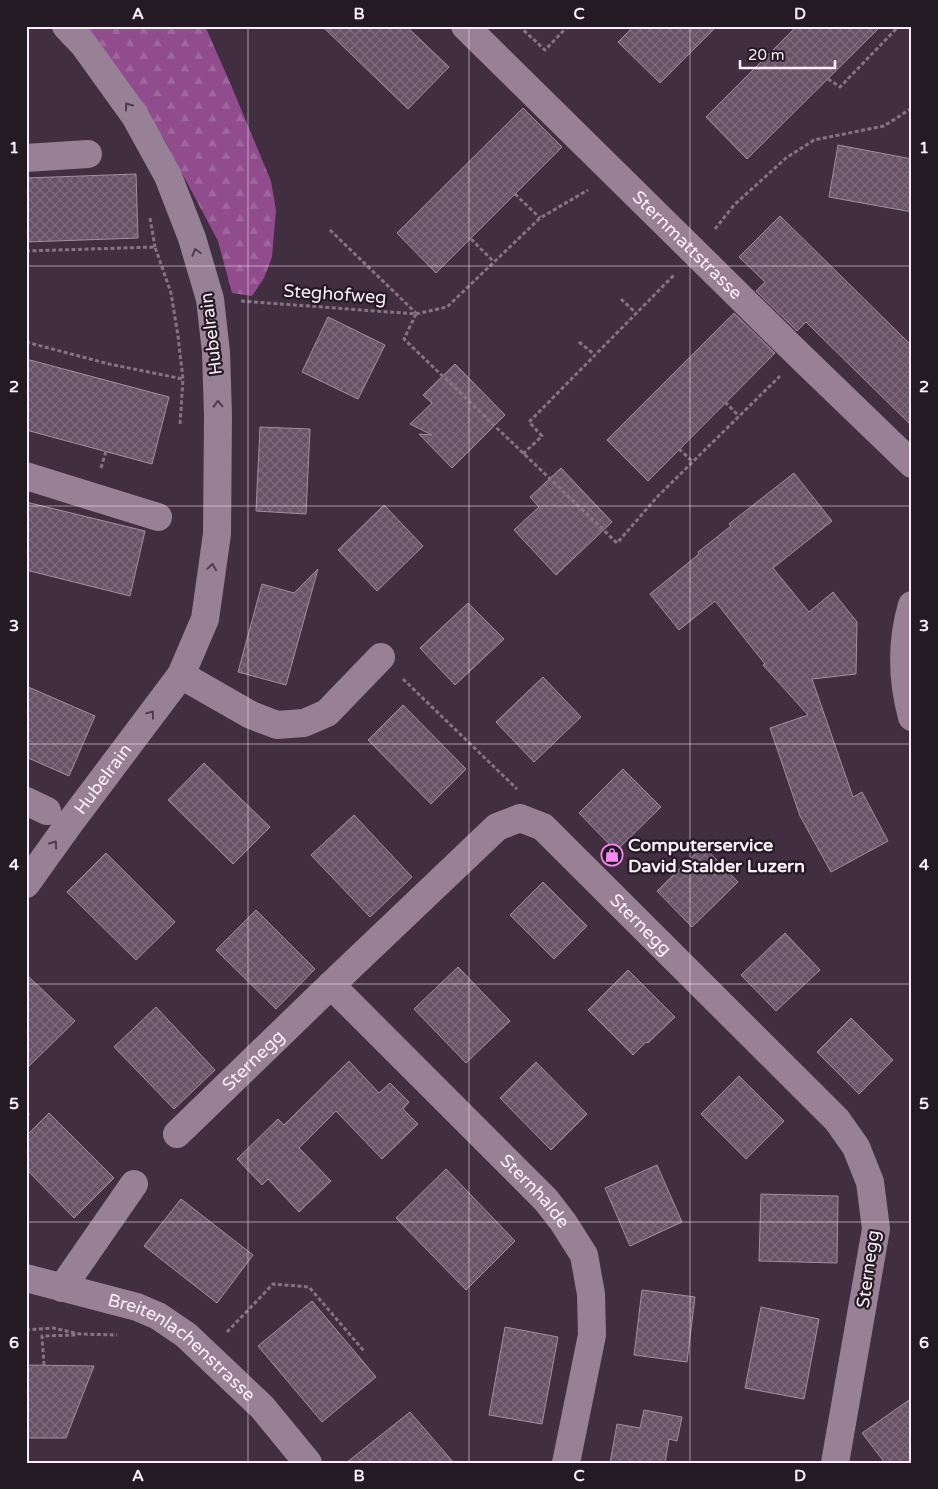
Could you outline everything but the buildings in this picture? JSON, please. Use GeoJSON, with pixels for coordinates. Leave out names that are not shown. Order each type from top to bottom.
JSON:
{"type":"FeatureCollection","features":[{"type":"Feature","properties":{"kind":"street","name":"Hubelrain"},"geometry":{"type":"LineString","coordinates":[[26,884],[68,824],[181,675],[205,620],[216,534],[218,416],[216,352],[210,299],[192,238],[168,176],[135,116],[84,45],[66,26]]}},
{"type":"Feature","properties":{"kind":"street","name":"Sternmattstrasse"},"geometry":{"type":"LineString","coordinates":[[465,26],[912,464]]}},
{"type":"Feature","properties":{"kind":"street"},"geometry":{"type":"LineString","coordinates":[[26,158],[88,154]]}},
{"type":"Feature","properties":{"kind":"street"},"geometry":{"type":"LineString","coordinates":[[26,476],[158,517]]}},
{"type":"Feature","properties":{"kind":"street"},"geometry":{"type":"LineString","coordinates":[[912,605],[908,619],[903,659],[906,693],[912,717]]}},
{"type":"Feature","properties":{"kind":"street"},"geometry":{"type":"LineString","coordinates":[[181,675],[251,715],[277,725],[304,723],[327,713],[381,657]]}},
{"type":"Feature","properties":{"kind":"street","name":"Sternegg"},"geometry":{"type":"LineString","coordinates":[[177,1134],[331,984],[497,827],[520,818],[543,827],[837,1120],[856,1147],[870,1182],[876,1229],[835,1463]]}},
{"type":"Feature","properties":{"kind":"street","name":"Sternhalde"},"geometry":{"type":"LineString","coordinates":[[331,984],[546,1200],[584,1255],[590,1294],[592,1335],[566,1463]]}},
{"type":"Feature","properties":{"kind":"street"},"geometry":{"type":"LineString","coordinates":[[62,1288],[134,1184]]}},
{"type":"Feature","properties":{"kind":"street","name":"Breitenlachenstrasse"},"geometry":{"type":"LineString","coordinates":[[26,1278],[137,1307],[158,1316],[186,1335],[262,1407],[308,1463]]}},
{"type":"Feature","properties":{"kind":"path"},"geometry":{"type":"LineString","coordinates":[[519,26],[545,50],[568,26]]}},
{"type":"Feature","properties":{"kind":"path"},"geometry":{"type":"LineString","coordinates":[[828,79],[840,86],[899,26]]}},
{"type":"Feature","properties":{"kind":"path"},"geometry":{"type":"LineString","coordinates":[[523,454],[542,436],[529,422],[695,253],[734,206],[786,158],[814,140],[884,126],[912,108]]}},
{"type":"Feature","properties":{"kind":"path","name":"Steghofweg"},"geometry":{"type":"LineString","coordinates":[[252,302],[416,314],[447,307],[540,218],[615,174]]}},
{"type":"Feature","properties":{"kind":"path"},"geometry":{"type":"LineString","coordinates":[[515,194],[540,218]]}},
{"type":"Feature","properties":{"kind":"path"},"geometry":{"type":"LineString","coordinates":[[330,230],[416,314],[404,339],[617,543],[658,496],[800,356]]}},
{"type":"Feature","properties":{"kind":"path"},"geometry":{"type":"LineString","coordinates":[[471,238],[494,262]]}},
{"type":"Feature","properties":{"kind":"path"},"geometry":{"type":"LineString","coordinates":[[26,251],[155,247],[171,292],[178,336],[183,379],[180,424]]}},
{"type":"Feature","properties":{"kind":"path"},"geometry":{"type":"LineString","coordinates":[[621,299],[636,313]]}},
{"type":"Feature","properties":{"kind":"path"},"geometry":{"type":"LineString","coordinates":[[26,342],[108,364],[183,379]]}},
{"type":"Feature","properties":{"kind":"path"},"geometry":{"type":"LineString","coordinates":[[579,342],[595,355]]}},
{"type":"Feature","properties":{"kind":"path"},"geometry":{"type":"LineString","coordinates":[[725,402],[740,416]]}},
{"type":"Feature","properties":{"kind":"path"},"geometry":{"type":"LineString","coordinates":[[679,449],[693,462]]}},
{"type":"Feature","properties":{"kind":"path"},"geometry":{"type":"LineString","coordinates":[[381,657],[520,792]]}},
{"type":"Feature","properties":{"kind":"path"},"geometry":{"type":"LineString","coordinates":[[26,1116],[31,1112]]}},
{"type":"Feature","properties":{"kind":"path"},"geometry":{"type":"LineString","coordinates":[[206,1354],[274,1284],[310,1287],[364,1352]]}},
{"type":"Feature","properties":{"kind":"path"},"geometry":{"type":"LineString","coordinates":[[26,1330],[53,1328],[80,1334]]}},
{"type":"Feature","properties":{"kind":"path"},"geometry":{"type":"LineString","coordinates":[[44,1365],[42,1336],[80,1334],[126,1335]]}},
{"type":"Feature","properties":{"kind":"green space"},"geometry":{"type":"Polygon","coordinates":[[[81,26],[205,26],[271,181],[276,210],[272,257],[264,278],[252,296],[232,293],[218,241],[165,141],[118,70],[81,26]]]}},
{"type":"Feature","properties":{"kind":"place","name":"Computerservice David Stalder Luzern"},"geometry":{"type":"Point","coordinates":[612,855]}}]}
